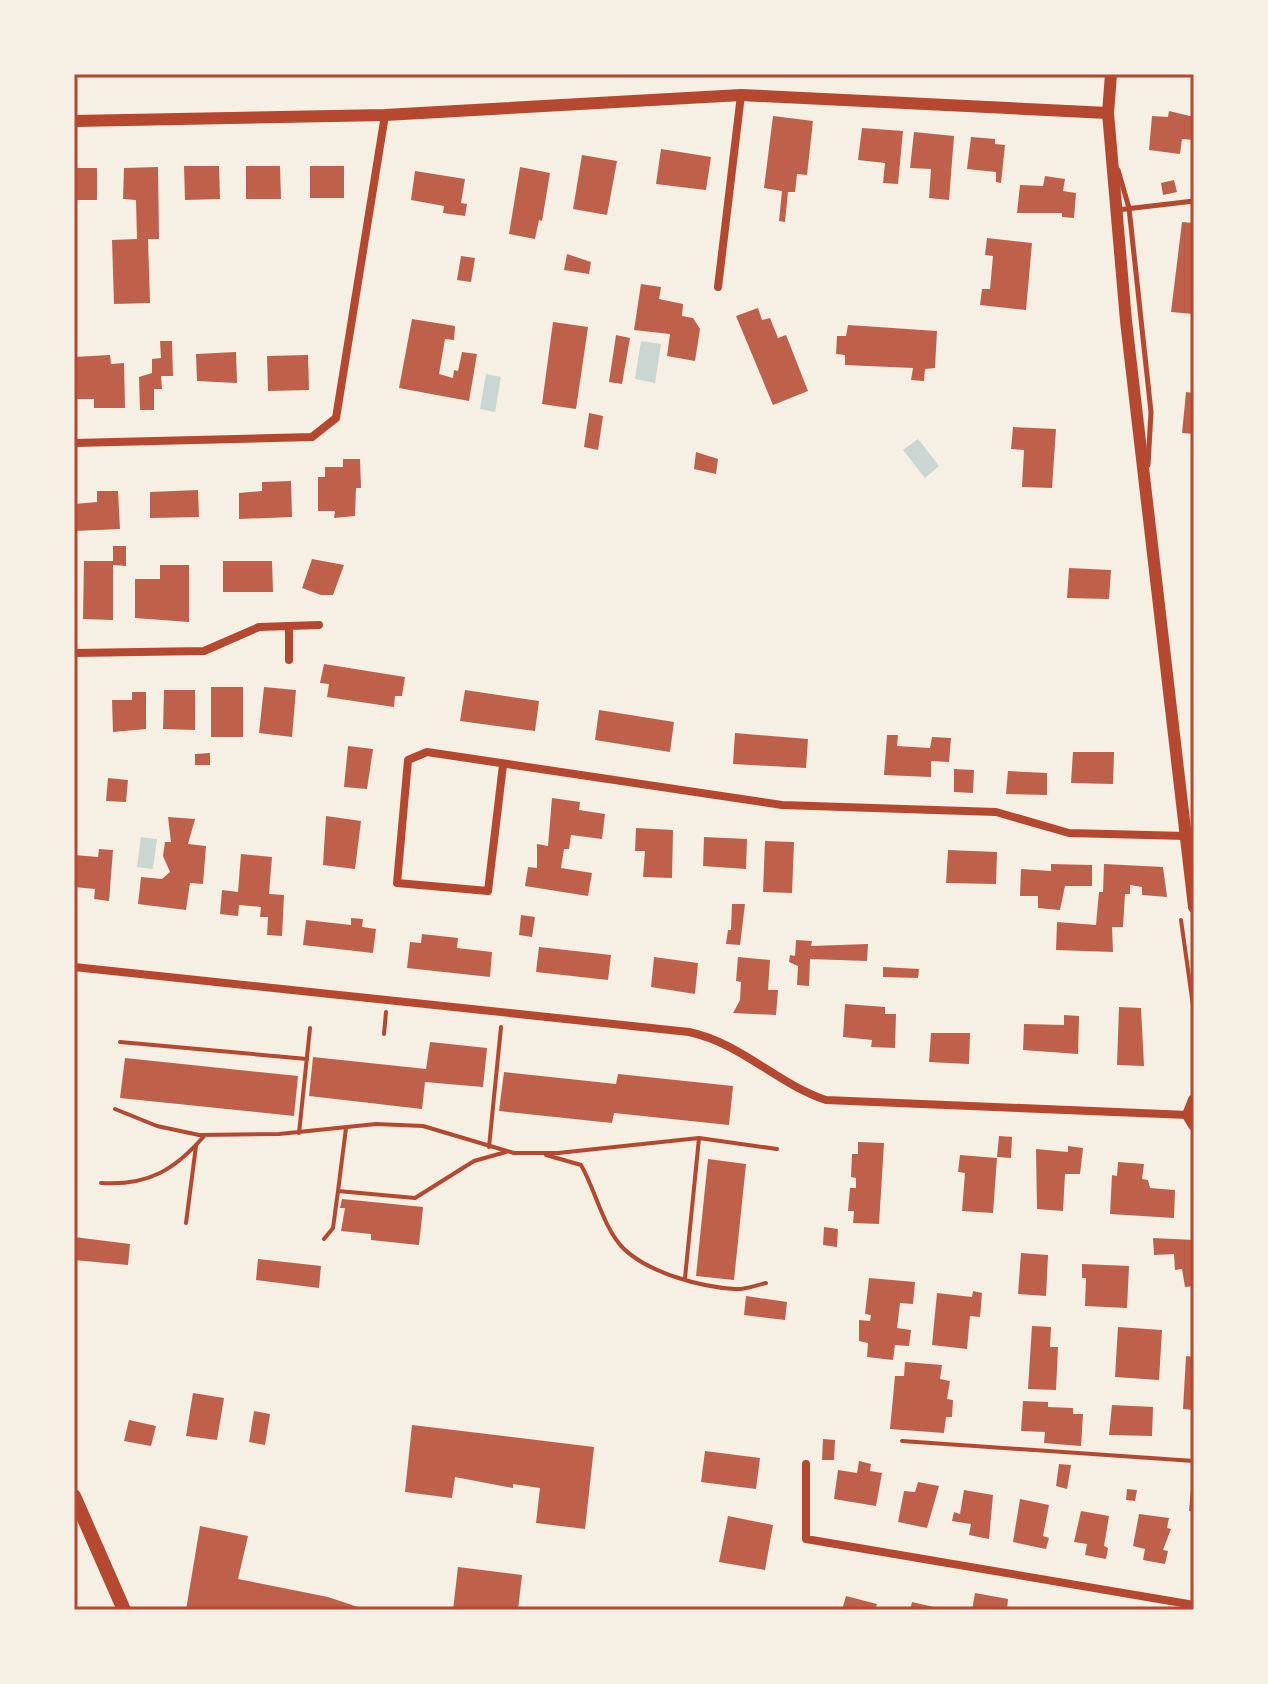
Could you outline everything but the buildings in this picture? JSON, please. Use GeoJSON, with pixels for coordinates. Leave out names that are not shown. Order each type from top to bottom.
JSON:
{"type":"FeatureCollection","features":[{"type":"Feature","properties":{"kind":"main road"},"geometry":{"type":"LineString","coordinates":[[74,1496],[124,1610]]}},
{"type":"Feature","properties":{"kind":"street"},"geometry":{"type":"LineString","coordinates":[[1111,74],[1108,113],[1123,209],[1146,498],[1189,818],[1186,836],[1194,907]]}},
{"type":"Feature","properties":{"kind":"street"},"geometry":{"type":"LineString","coordinates":[[74,121],[385,115],[741,95],[1108,113]]}},
{"type":"Feature","properties":{"kind":"street"},"geometry":{"type":"LineString","coordinates":[[718,287],[741,95]]}},
{"type":"Feature","properties":{"kind":"street"},"geometry":{"type":"LineString","coordinates":[[74,443],[312,437],[336,418],[385,115]]}},
{"type":"Feature","properties":{"kind":"street"},"geometry":{"type":"LineString","coordinates":[[74,653],[204,651],[259,627],[319,625]]}},
{"type":"Feature","properties":{"kind":"street"},"geometry":{"type":"LineString","coordinates":[[289,626],[289,660]]}},
{"type":"Feature","properties":{"kind":"street"},"geometry":{"type":"LineString","coordinates":[[503,765],[488,891],[397,883],[408,760],[427,752],[782,805],[996,812],[1069,833],[1186,836]]}},
{"type":"Feature","properties":{"kind":"street"},"geometry":{"type":"LineString","coordinates":[[74,967],[689,1032],[736,1048],[806,1093],[826,1100],[1191,1120],[1194,1100]]}},
{"type":"Feature","properties":{"kind":"street"},"geometry":{"type":"LineString","coordinates":[[806,1464],[806,1539],[1194,1605]]}},
{"type":"Feature","properties":{"kind":"lane"},"geometry":{"type":"LineString","coordinates":[[1123,209],[1194,201]]}},
{"type":"Feature","properties":{"kind":"path"},"geometry":{"type":"LineString","coordinates":[[489,1147],[501,1027]]}},
{"type":"Feature","properties":{"kind":"path"},"geometry":{"type":"LineString","coordinates":[[299,1133],[310,1028]]}},
{"type":"Feature","properties":{"kind":"path"},"geometry":{"type":"LineString","coordinates":[[120,1042],[307,1059]]}},
{"type":"Feature","properties":{"kind":"path"},"geometry":{"type":"LineString","coordinates":[[115,1109],[157,1126],[205,1135],[299,1133],[376,1124],[423,1126],[509,1152],[539,1153],[699,1138],[777,1149]]}},
{"type":"Feature","properties":{"kind":"path"},"geometry":{"type":"LineString","coordinates":[[324,1239],[333,1228],[346,1128]]}},
{"type":"Feature","properties":{"kind":"path"},"geometry":{"type":"LineString","coordinates":[[101,1183],[121,1185],[157,1174],[180,1163],[205,1135]]}},
{"type":"Feature","properties":{"kind":"path"},"geometry":{"type":"LineString","coordinates":[[685,1278],[699,1138]]}},
{"type":"Feature","properties":{"kind":"path"},"geometry":{"type":"LineString","coordinates":[[186,1223],[196,1145]]}},
{"type":"Feature","properties":{"kind":"path"},"geometry":{"type":"LineString","coordinates":[[338,1191],[415,1198],[474,1161],[509,1152]]}},
{"type":"Feature","properties":{"kind":"path"},"geometry":{"type":"LineString","coordinates":[[539,1153],[581,1165],[608,1224],[624,1249],[646,1264],[685,1278],[738,1290],[766,1283]]}},
{"type":"Feature","properties":{"kind":"path"},"geometry":{"type":"LineString","coordinates":[[902,1441],[1194,1461]]}},
{"type":"Feature","properties":{"kind":"shaded area"},"geometry":{"type":"Polygon","coordinates":[[[641,341],[661,344],[655,383],[635,379],[641,341]]]}},
{"type":"Feature","properties":{"kind":"shaded area"},"geometry":{"type":"Polygon","coordinates":[[[486,374],[501,377],[495,412],[480,409],[486,374]]]}},
{"type":"Feature","properties":{"kind":"shaded area"},"geometry":{"type":"Polygon","coordinates":[[[918,439],[939,466],[925,478],[903,450],[918,439]]]}},
{"type":"Feature","properties":{"kind":"shaded area"},"geometry":{"type":"Polygon","coordinates":[[[141,837],[157,839],[153,869],[137,867],[141,837]]]}}]}
